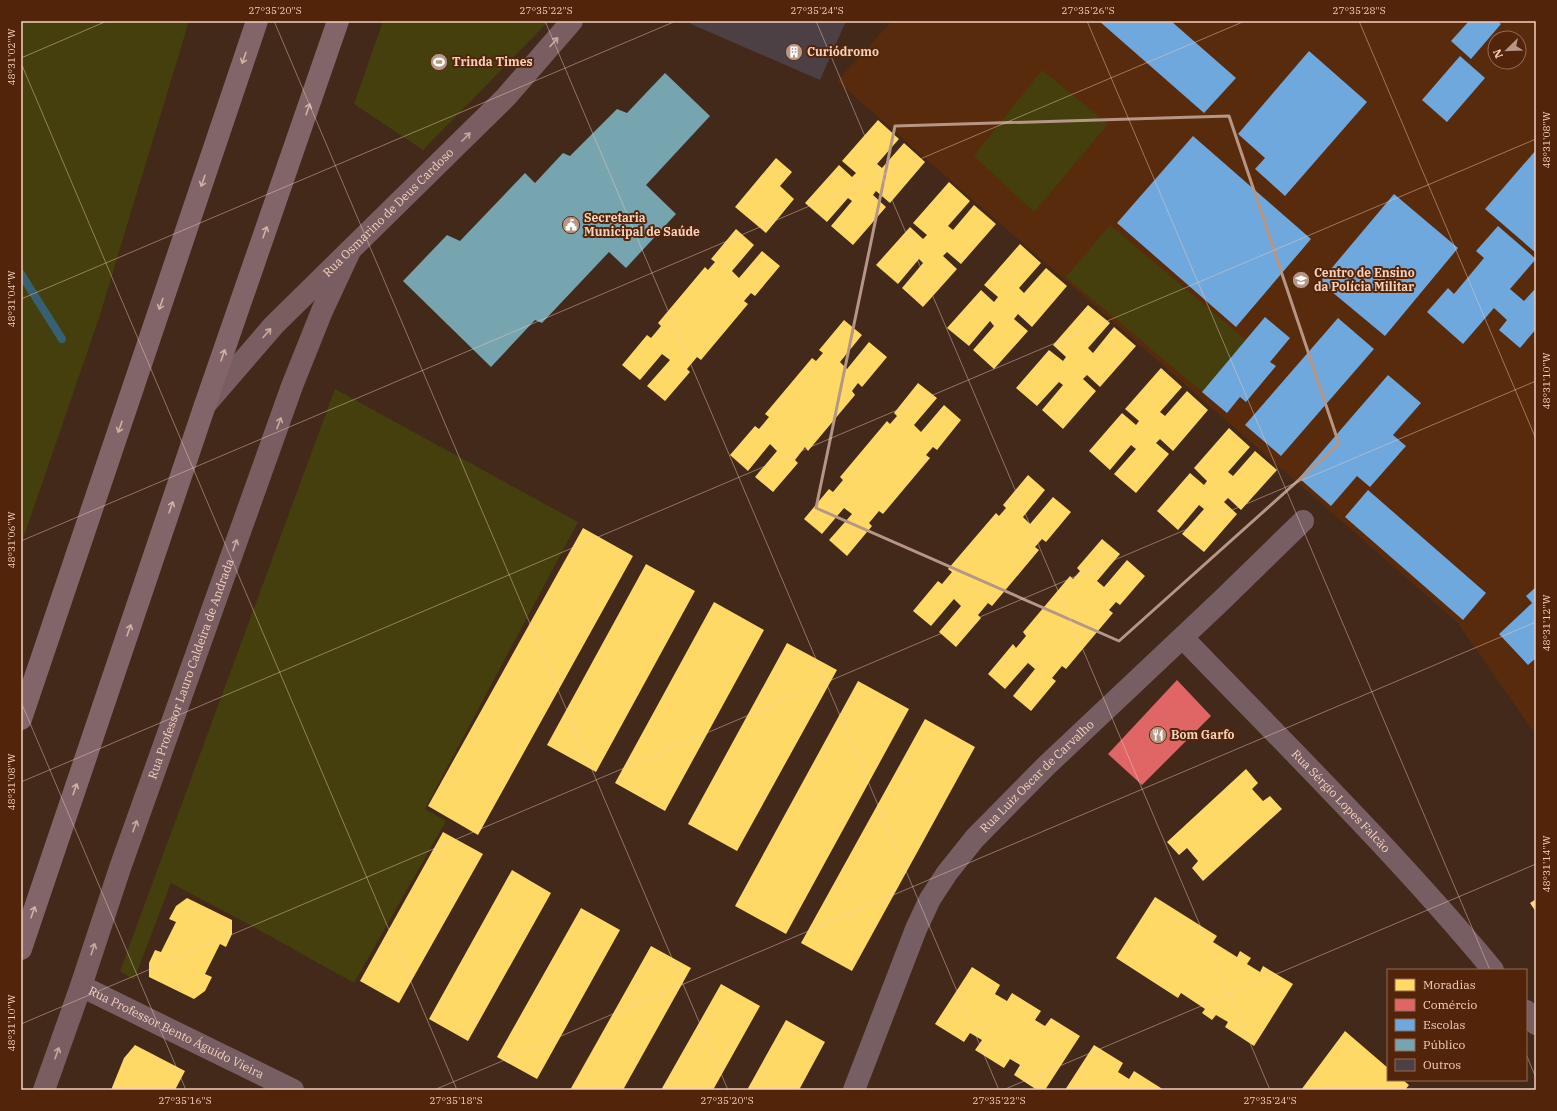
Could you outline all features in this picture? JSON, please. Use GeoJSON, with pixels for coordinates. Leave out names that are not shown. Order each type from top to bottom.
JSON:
{"type":"FeatureCollection","features":[{"type":"Feature","properties":{"kind":"main road"},"geometry":{"type":"LineString","coordinates":[[21,719],[257,21]]}},
{"type":"Feature","properties":{"kind":"main road"},"geometry":{"type":"LineString","coordinates":[[21,949],[205,405],[338,21]]}},
{"type":"Feature","properties":{"kind":"main road","name":"Rua Osmarino de Deus Cardoso"},"geometry":{"type":"LineString","coordinates":[[205,405],[274,326],[506,97],[572,21]]}},
{"type":"Feature","properties":{"kind":"main road","name":"Rua Professor Lauro Caldeira de Andrada"},"geometry":{"type":"LineString","coordinates":[[44,1090],[81,986],[120,868],[292,386],[322,311],[349,253]]}},
{"type":"Feature","properties":{"kind":"street","name":"Rua Luiz Oscar de Carvalho"},"geometry":{"type":"LineString","coordinates":[[854,1090],[916,929],[930,899],[947,873],[975,838],[1019,794],[1184,638],[1303,521]]}},
{"type":"Feature","properties":{"kind":"street","name":"Rua Sérgio Lopes Falcão"},"geometry":{"type":"LineString","coordinates":[[1184,638],[1404,868],[1492,969]]}},
{"type":"Feature","properties":{"kind":"street","name":"Rua Professor Bento Águido Vieira"},"geometry":{"type":"LineString","coordinates":[[81,986],[293,1090]]}},
{"type":"Feature","properties":{"kind":"street"},"geometry":{"type":"LineString","coordinates":[[1527,1012],[1536,1024]]}},
{"type":"Feature","properties":{"kind":"highlighted area"},"geometry":{"type":"Polygon","coordinates":[[[1229,116],[1339,444],[1119,641],[816,508],[895,126],[1229,116]]]}},
{"type":"Feature","properties":{"kind":"shaded area"},"geometry":{"type":"Polygon","coordinates":[[[21,21],[189,21],[99,318],[21,545],[21,21]]]}},
{"type":"Feature","properties":{"kind":"shaded area","name":"Trinda Times"},"geometry":{"type":"Polygon","coordinates":[[[383,21],[549,21],[423,150],[354,104],[383,21]]]}},
{"type":"Feature","properties":{"kind":"shaded area","name":"Centro de Ensino da Polícia Militar"},"geometry":{"type":"Polygon","coordinates":[[[892,21],[1536,21],[1536,735],[1457,622],[837,81],[892,21]]]}},
{"type":"Feature","properties":{"kind":"shaded area"},"geometry":{"type":"Polygon","coordinates":[[[1042,70],[1108,124],[1034,212],[974,156],[1042,70]]]}},
{"type":"Feature","properties":{"kind":"shaded area"},"geometry":{"type":"Polygon","coordinates":[[[1110,225],[1246,340],[1202,392],[1066,277],[1110,225]]]}},
{"type":"Feature","properties":{"kind":"shaded area"},"geometry":{"type":"Polygon","coordinates":[[[335,389],[578,522],[425,809],[446,821],[354,983],[171,883],[134,980],[120,971],[335,389]]]}},
{"type":"Feature","properties":{"kind":"building: Moradias"},"geometry":{"type":"Polygon","coordinates":[[[878,120],[899,139],[877,164],[882,168],[904,143],[925,162],[890,203],[876,191],[873,195],[886,207],[853,245],[831,226],[852,201],[848,198],[827,222],[805,203],[839,165],[852,177],[856,173],[842,161],[878,120]]]}},
{"type":"Feature","properties":{"kind":"building: Moradias"},"geometry":{"type":"Polygon","coordinates":[[[776,158],[792,172],[780,186],[794,199],[766,233],[735,207],[776,158]]]}},
{"type":"Feature","properties":{"kind":"building: Moradias"},"geometry":{"type":"Polygon","coordinates":[[[949,182],[970,201],[948,226],[953,230],[974,205],[996,224],[961,264],[947,252],[943,256],[957,269],[923,307],[902,288],[923,263],[919,259],[898,284],[876,265],[910,227],[923,239],[927,235],[913,223],[949,182]]]}},
{"type":"Feature","properties":{"kind":"building: Moradias"},"geometry":{"type":"Polygon","coordinates":[[[736,229],[754,245],[732,271],[739,278],[762,251],[780,266],[755,296],[751,293],[744,301],[748,304],[701,360],[697,357],[687,369],[690,372],[665,401],[647,386],[670,360],[662,354],[640,380],[622,365],[647,335],[651,338],[661,326],[658,323],[705,267],[708,270],[715,262],[711,259],[736,229]]]}},
{"type":"Feature","properties":{"kind":"building: Moradias"},"geometry":{"type":"Polygon","coordinates":[[[1020,244],[1041,263],[1019,288],[1024,293],[1046,268],[1067,286],[1032,327],[1018,314],[1014,319],[1028,331],[994,369],[973,350],[994,326],[990,321],[969,346],[947,328],[981,290],[994,302],[998,297],[984,285],[1020,244]]]}},
{"type":"Feature","properties":{"kind":"building: Moradias"},"geometry":{"type":"Polygon","coordinates":[[[1088,305],[1110,323],[1088,348],[1093,353],[1114,327],[1136,346],[1100,387],[1087,375],[1083,379],[1096,391],[1063,429],[1042,410],[1063,385],[1059,382],[1037,406],[1016,388],[1049,350],[1063,361],[1066,357],[1053,345],[1088,305]]]}},
{"type":"Feature","properties":{"kind":"building: Moradias"},"geometry":{"type":"Polygon","coordinates":[[[844,320],[862,335],[840,362],[847,369],[869,342],[887,357],[862,387],[858,383],[852,391],[855,395],[808,451],[805,447],[795,460],[798,463],[773,492],[755,477],[777,451],[770,444],[748,471],[730,455],[755,426],[759,429],[769,417],[765,414],[812,358],[816,361],[823,353],[819,350],[844,320]]]}},
{"type":"Feature","properties":{"kind":"building: Moradias"},"geometry":{"type":"Polygon","coordinates":[[[1161,368],[1182,387],[1160,412],[1165,416],[1187,391],[1208,410],[1173,451],[1160,439],[1156,443],[1169,454],[1136,493],[1114,474],[1136,449],[1131,445],[1110,470],[1089,451],[1122,413],[1136,425],[1139,421],[1125,409],[1161,368]]]}},
{"type":"Feature","properties":{"kind":"building: Moradias"},"geometry":{"type":"Polygon","coordinates":[[[918,383],[937,398],[914,425],[921,432],[944,405],[961,420],[937,450],[933,447],[926,455],[930,458],[883,514],[879,511],[869,523],[872,526],[847,556],[829,540],[852,514],[844,508],[822,534],[804,519],[829,489],[833,492],[843,480],[840,477],[887,421],[890,424],[897,416],[894,413],[918,383]]]}},
{"type":"Feature","properties":{"kind":"building: Moradias"},"geometry":{"type":"Polygon","coordinates":[[[1229,428],[1250,447],[1228,472],[1233,476],[1255,451],[1277,470],[1241,510],[1228,498],[1224,502],[1237,514],[1204,552],[1182,534],[1204,509],[1199,505],[1178,530],[1157,511],[1190,473],[1204,485],[1207,481],[1194,468],[1229,428]]]}},
{"type":"Feature","properties":{"kind":"building: Moradias"},"geometry":{"type":"Polygon","coordinates":[[[1028,475],[1045,490],[1023,517],[1030,524],[1053,497],[1071,512],[1046,542],[1042,539],[1035,547],[1039,550],[992,606],[988,603],[978,615],[981,618],[956,647],[939,632],[961,606],[954,599],[931,626],[913,611],[938,581],[942,584],[952,572],[948,569],[996,513],[999,516],[1006,508],[1003,505],[1028,475]]]}},
{"type":"Feature","properties":{"kind":"building: Moradias"},"geometry":{"type":"Polygon","coordinates":[[[583,528],[633,556],[478,835],[428,806],[583,528]]]}},
{"type":"Feature","properties":{"kind":"building: Moradias"},"geometry":{"type":"Polygon","coordinates":[[[1102,539],[1120,554],[1097,581],[1104,587],[1127,560],[1145,576],[1120,605],[1116,602],[1109,610],[1113,613],[1066,669],[1062,666],[1052,678],[1056,681],[1031,711],[1013,696],[1035,669],[1028,663],[1005,689],[988,674],[1013,644],[1016,648],[1026,636],[1023,632],[1070,576],[1073,579],[1080,571],[1077,568],[1102,539]]]}},
{"type":"Feature","properties":{"kind":"building: Moradias"},"geometry":{"type":"Polygon","coordinates":[[[646,564],[695,591],[596,772],[547,745],[646,564]]]}},
{"type":"Feature","properties":{"kind":"building: Moradias"},"geometry":{"type":"Polygon","coordinates":[[[714,602],[764,630],[665,811],[615,783],[714,602]]]}},
{"type":"Feature","properties":{"kind":"building: Moradias"},"geometry":{"type":"Polygon","coordinates":[[[787,643],[837,670],[737,851],[688,824],[787,643]]]}},
{"type":"Feature","properties":{"kind":"building: Moradias"},"geometry":{"type":"Polygon","coordinates":[[[858,681],[909,709],[786,934],[735,906],[858,681]]]}},
{"type":"Feature","properties":{"kind":"building: Moradias"},"geometry":{"type":"Polygon","coordinates":[[[925,719],[975,747],[852,971],[801,943],[925,719]]]}},
{"type":"Feature","properties":{"kind":"building: Moradias"},"geometry":{"type":"Polygon","coordinates":[[[1246,769],[1258,783],[1252,789],[1263,801],[1270,796],[1282,809],[1203,881],[1192,868],[1198,861],[1187,848],[1179,855],[1167,842],[1246,769]]]}},
{"type":"Feature","properties":{"kind":"building: Moradias"},"geometry":{"type":"Polygon","coordinates":[[[443,832],[483,854],[399,1003],[360,981],[443,832]]]}},
{"type":"Feature","properties":{"kind":"building: Moradias"},"geometry":{"type":"Polygon","coordinates":[[[512,870],[551,893],[468,1041],[429,1019],[512,870]]]}},
{"type":"Feature","properties":{"kind":"building: Moradias"},"geometry":{"type":"Polygon","coordinates":[[[1155,897],[1217,936],[1213,942],[1237,957],[1240,951],[1251,958],[1247,964],[1260,972],[1263,966],[1293,984],[1254,1046],[1225,1027],[1228,1022],[1216,1015],[1212,1020],[1202,1013],[1205,1009],[1181,993],[1178,998],[1116,958],[1155,897]]]}},
{"type":"Feature","properties":{"kind":"building: Moradias"},"geometry":{"type":"Polygon","coordinates":[[[187,898],[232,920],[232,934],[226,947],[220,944],[205,974],[212,977],[205,991],[194,999],[149,977],[149,963],[155,950],[161,952],[176,922],[169,919],[176,906],[187,898]]]}},
{"type":"Feature","properties":{"kind":"building: Moradias"},"geometry":{"type":"Polygon","coordinates":[[[1536,899],[1536,912],[1530,903],[1536,899]]]}},
{"type":"Feature","properties":{"kind":"building: Moradias"},"geometry":{"type":"Polygon","coordinates":[[[581,908],[620,930],[537,1079],[497,1057],[581,908]]]}},
{"type":"Feature","properties":{"kind":"building: Moradias"},"geometry":{"type":"Polygon","coordinates":[[[651,946],[691,968],[623,1090],[570,1090],[651,946]]]}},
{"type":"Feature","properties":{"kind":"building: Moradias"},"geometry":{"type":"Polygon","coordinates":[[[972,967],[1000,985],[995,994],[1007,1001],[1012,993],[1041,1011],[1035,1020],[1045,1026],[1051,1018],[1080,1036],[1045,1090],[1037,1090],[1014,1075],[1020,1065],[1010,1059],[1004,1068],[975,1050],[982,1040],[970,1033],[964,1042],[935,1024],[972,967]]]}},
{"type":"Feature","properties":{"kind":"building: Moradias"},"geometry":{"type":"Polygon","coordinates":[[[721,984],[760,1006],[713,1090],[661,1090],[721,984]]]}},
{"type":"Feature","properties":{"kind":"building: Moradias"},"geometry":{"type":"Polygon","coordinates":[[[786,1020],[825,1042],[799,1090],[747,1090],[786,1020]]]}},
{"type":"Feature","properties":{"kind":"building: Moradias"},"geometry":{"type":"Polygon","coordinates":[[[1345,1031],[1387,1067],[1387,1081],[1404,1081],[1409,1085],[1405,1090],[1301,1090],[1345,1031]]]}},
{"type":"Feature","properties":{"kind":"building: Moradias"},"geometry":{"type":"Polygon","coordinates":[[[135,1045],[185,1071],[175,1090],[111,1090],[124,1058],[135,1045]]]}},
{"type":"Feature","properties":{"kind":"building: Moradias"},"geometry":{"type":"Polygon","coordinates":[[[1094,1045],[1123,1063],[1118,1072],[1129,1079],[1134,1071],[1164,1090],[1065,1090],[1094,1045]]]}},
{"type":"Feature","properties":{"kind":"building: Comércio","name":"Bom Garfo"},"geometry":{"type":"Polygon","coordinates":[[[1177,680],[1211,716],[1142,785],[1108,754],[1177,680]]]}},
{"type":"Feature","properties":{"kind":"building: Escolas"},"geometry":{"type":"Polygon","coordinates":[[[1099,21],[1171,21],[1236,78],[1204,113],[1099,21]]]}},
{"type":"Feature","properties":{"kind":"building: Escolas"},"geometry":{"type":"Polygon","coordinates":[[[1469,21],[1497,21],[1501,24],[1496,30],[1487,30],[1487,40],[1471,59],[1451,41],[1469,21]]]}},
{"type":"Feature","properties":{"kind":"building: Escolas"},"geometry":{"type":"Polygon","coordinates":[[[1309,51],[1367,102],[1285,196],[1255,169],[1265,158],[1238,134],[1309,51]]]}},
{"type":"Feature","properties":{"kind":"building: Escolas"},"geometry":{"type":"Polygon","coordinates":[[[1460,56],[1485,78],[1447,122],[1422,100],[1460,56]]]}},
{"type":"Feature","properties":{"kind":"building: Escolas"},"geometry":{"type":"Polygon","coordinates":[[[1193,136],[1311,239],[1236,327],[1117,223],[1193,136]]]}},
{"type":"Feature","properties":{"kind":"building: Escolas"},"geometry":{"type":"Polygon","coordinates":[[[1536,150],[1536,253],[1485,209],[1536,150]]]}},
{"type":"Feature","properties":{"kind":"building: Escolas"},"geometry":{"type":"Polygon","coordinates":[[[1394,194],[1458,248],[1385,336],[1320,282],[1394,194]]]}},
{"type":"Feature","properties":{"kind":"building: Escolas"},"geometry":{"type":"Polygon","coordinates":[[[1498,226],[1536,259],[1510,289],[1524,301],[1534,290],[1536,292],[1536,329],[1520,348],[1499,330],[1507,320],[1494,308],[1463,344],[1427,312],[1448,288],[1454,294],[1484,258],[1476,251],[1498,226]]]}},
{"type":"Feature","properties":{"kind":"building: Escolas"},"geometry":{"type":"Polygon","coordinates":[[[1265,317],[1290,338],[1270,362],[1276,366],[1246,402],[1240,397],[1227,413],[1202,392],[1265,317]]]}},
{"type":"Feature","properties":{"kind":"building: Escolas"},"geometry":{"type":"Polygon","coordinates":[[[1338,318],[1374,349],[1281,456],[1245,425],[1338,318]]]}},
{"type":"Feature","properties":{"kind":"building: Escolas"},"geometry":{"type":"Polygon","coordinates":[[[1388,375],[1421,403],[1393,435],[1406,446],[1370,487],[1357,476],[1331,506],[1299,478],[1388,375]]]}},
{"type":"Feature","properties":{"kind":"building: Escolas"},"geometry":{"type":"Polygon","coordinates":[[[1368,490],[1486,593],[1463,620],[1345,517],[1368,490]]]}},
{"type":"Feature","properties":{"kind":"building: Escolas"},"geometry":{"type":"Polygon","coordinates":[[[1536,587],[1536,658],[1528,665],[1499,634],[1532,603],[1526,596],[1536,587]]]}},
{"type":"Feature","properties":{"kind":"building: Público","name":"Secretaria Municipal de Saúde"},"geometry":{"type":"Polygon","coordinates":[[[665,73],[710,116],[646,185],[676,214],[626,268],[609,252],[542,323],[535,320],[491,367],[403,281],[447,235],[460,241],[525,173],[535,183],[563,153],[570,156],[617,109],[627,113],[665,73]]]}},
{"type":"Feature","properties":{"kind":"building: Outros","name":"Curiódromo"},"geometry":{"type":"Polygon","coordinates":[[[692,21],[846,21],[820,80],[691,24],[692,21]]]}},
{"type":"Feature","properties":{"kind":"waterway"},"geometry":{"type":"LineString","coordinates":[[21,274],[62,339]]}},
{"type":"Feature","properties":{"kind":"place","name":"Curiódromo"},"geometry":{"type":"Point","coordinates":[794,52]}},
{"type":"Feature","properties":{"kind":"place","name":"Trinda Times"},"geometry":{"type":"Point","coordinates":[439,62]}},
{"type":"Feature","properties":{"kind":"place","name":"Secretaria Municipal de Saúde"},"geometry":{"type":"Point","coordinates":[571,225]}},
{"type":"Feature","properties":{"kind":"place","name":"Centro de Ensino da Polícia Militar"},"geometry":{"type":"Point","coordinates":[1301,280]}},
{"type":"Feature","properties":{"kind":"place","name":"Bom Garfo"},"geometry":{"type":"Point","coordinates":[1158,735]}}]}
